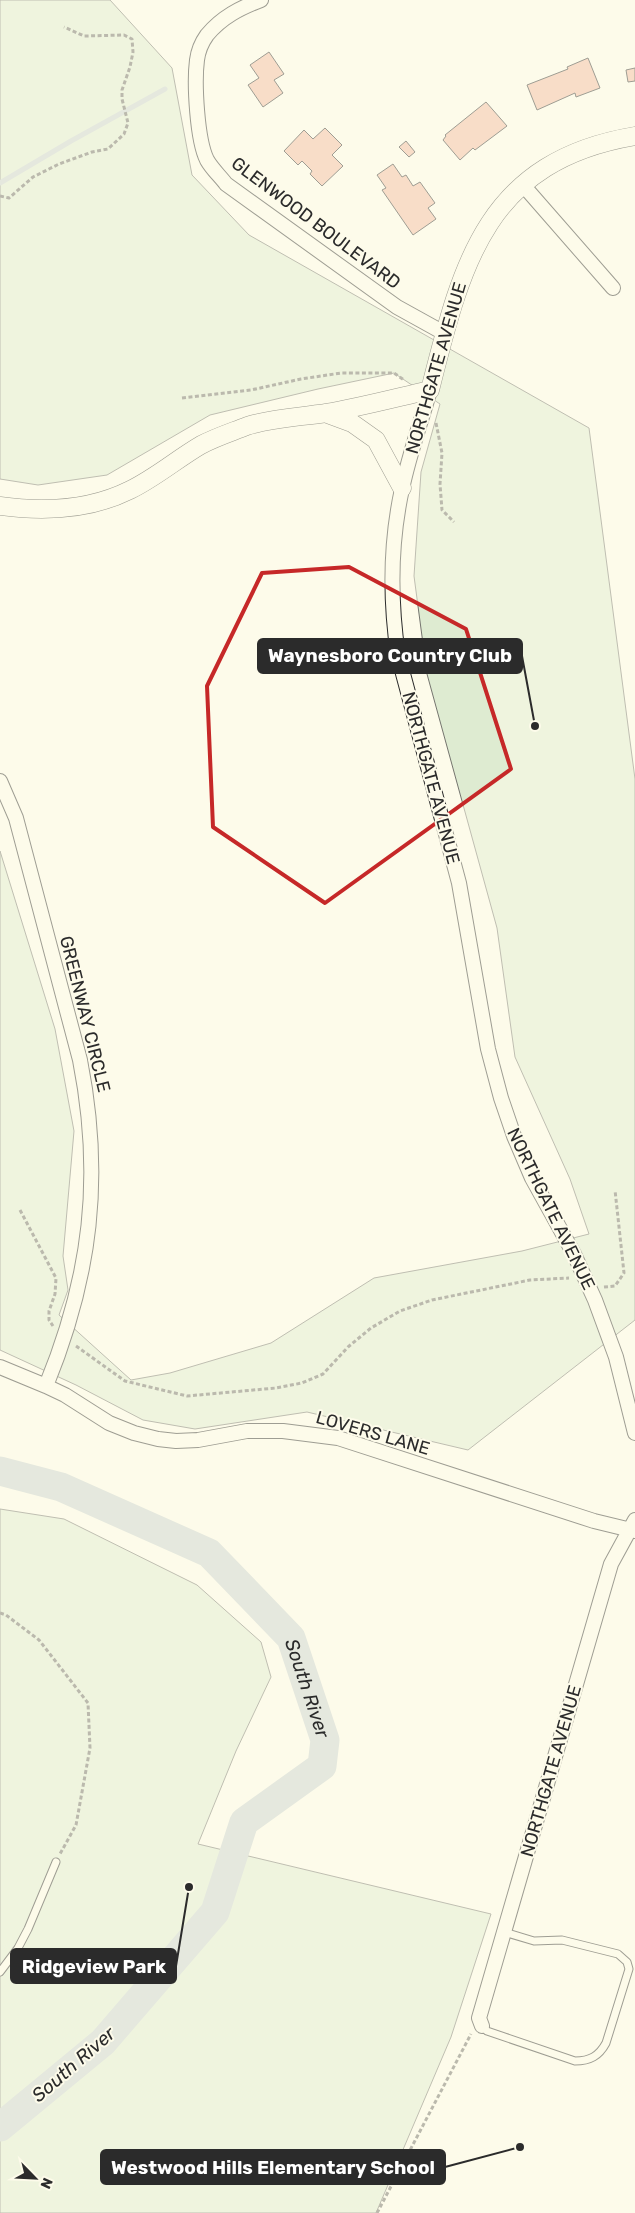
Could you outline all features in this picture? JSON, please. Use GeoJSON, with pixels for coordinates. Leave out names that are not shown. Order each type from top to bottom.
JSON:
{"type":"FeatureCollection","features":[{"type":"Feature","properties":{"kind":"street","name":"GLENWOOD BOULEVARD"},"geometry":{"type":"LineString","coordinates":[[261,0],[237,10],[222,20],[207,36],[201,46],[197,59],[196,86],[201,136],[206,158],[226,184],[397,307],[444,333]]}},
{"type":"Feature","properties":{"kind":"street","name":"NORTHGATE AVENUE"},"geometry":{"type":"LineString","coordinates":[[635,136],[590,148],[560,160],[523,185],[484,229],[471,253],[444,333],[402,488],[392,574],[393,619],[398,655],[459,884],[488,1049],[500,1098],[532,1178],[574,1254],[586,1280],[616,1357],[635,1433]]}},
{"type":"Feature","properties":{"kind":"street"},"geometry":{"type":"LineString","coordinates":[[523,185],[613,288]]}},
{"type":"Feature","properties":{"kind":"street"},"geometry":{"type":"LineString","coordinates":[[0,506],[54,509],[80,506],[109,499],[132,489],[202,445],[228,433],[267,421],[382,403],[430,390]]}},
{"type":"Feature","properties":{"kind":"street"},"geometry":{"type":"LineString","coordinates":[[324,413],[352,423],[376,440],[402,488]]}},
{"type":"Feature","properties":{"kind":"street","name":"GREENWAY CIRCLE"},"geometry":{"type":"LineString","coordinates":[[0,781],[16,818],[78,1050],[88,1099],[92,1164],[89,1222],[82,1275],[65,1339],[46,1386]]}},
{"type":"Feature","properties":{"kind":"street"},"geometry":{"type":"LineString","coordinates":[[0,1367],[46,1386]]}},
{"type":"Feature","properties":{"kind":"street","name":"LOVERS LANE"},"geometry":{"type":"LineString","coordinates":[[46,1386],[109,1423],[142,1435],[176,1441],[198,1440],[247,1431],[283,1431],[331,1437],[585,1518],[633,1527]]}},
{"type":"Feature","properties":{"kind":"street","name":"NORTHGATE AVENUE"},"geometry":{"type":"LineString","coordinates":[[480,2022],[504,1932],[611,1564],[617,1550],[633,1527]]}},
{"type":"Feature","properties":{"kind":"lane"},"geometry":{"type":"LineString","coordinates":[[0,1972],[18,1948],[28,1929],[56,1862]]}},
{"type":"Feature","properties":{"kind":"lane"},"geometry":{"type":"LineString","coordinates":[[480,2022],[487,2031],[575,2061],[585,2061],[595,2057],[606,2043],[629,1969],[627,1962],[618,1954],[562,1940],[534,1940],[504,1932]]}},
{"type":"Feature","properties":{"kind":"path"},"geometry":{"type":"LineString","coordinates":[[0,196],[9,198],[33,177],[59,164],[108,148],[124,134],[128,123],[122,99],[124,81],[133,52],[132,39],[124,35],[84,36],[64,27]]}},
{"type":"Feature","properties":{"kind":"path"},"geometry":{"type":"LineString","coordinates":[[20,1210],[56,1278],[55,1294],[49,1310],[49,1320],[56,1333],[125,1382],[187,1396],[276,1388],[302,1383],[324,1374],[348,1347],[372,1328],[400,1310],[432,1300],[530,1280],[562,1277],[579,1278],[605,1287],[615,1286],[624,1273],[615,1190]]}},
{"type":"Feature","properties":{"kind":"path"},"geometry":{"type":"LineString","coordinates":[[0,1613],[6,1614],[39,1640],[88,1703],[90,1748],[76,1825],[56,1862]]}},
{"type":"Feature","properties":{"kind":"path"},"geometry":{"type":"LineString","coordinates":[[377,2213],[480,2022]]}},
{"type":"Feature","properties":{"kind":"highlighted area"},"geometry":{"type":"Polygon","coordinates":[[[349,567],[466,629],[511,769],[325,903],[213,827],[207,686],[262,573],[349,567]]]}},
{"type":"Feature","properties":{"kind":"green space"},"geometry":{"type":"Polygon","coordinates":[[[0,0],[110,0],[172,68],[192,175],[249,235],[589,428],[635,779],[635,1320],[468,1450],[307,1412],[195,1429],[143,1420],[76,1385],[0,1350],[0,851],[55,1029],[74,1131],[63,1256],[68,1290],[59,1315],[131,1380],[170,1373],[271,1343],[374,1278],[522,1251],[589,1234],[570,1179],[515,1057],[497,928],[427,674],[414,576],[421,472],[440,404],[394,373],[210,415],[107,475],[38,485],[0,479],[0,0]]]}},
{"type":"Feature","properties":{"kind":"green space"},"geometry":{"type":"Polygon","coordinates":[[[0,1509],[64,1519],[197,1585],[261,1642],[271,1677],[236,1751],[198,1844],[491,1914],[451,2037],[376,2213],[0,2213],[0,1509]]]}},
{"type":"Feature","properties":{"kind":"building"},"geometry":{"type":"Polygon","coordinates":[[[269,52],[284,74],[274,80],[283,93],[263,107],[248,85],[259,78],[250,65],[269,52]]]}},
{"type":"Feature","properties":{"kind":"building"},"geometry":{"type":"Polygon","coordinates":[[[588,58],[600,88],[576,97],[575,93],[537,110],[527,85],[568,69],[567,67],[588,58]]]}},
{"type":"Feature","properties":{"kind":"building"},"geometry":{"type":"Polygon","coordinates":[[[635,68],[635,81],[628,82],[626,70],[635,68]]]}},
{"type":"Feature","properties":{"kind":"building"},"geometry":{"type":"Polygon","coordinates":[[[486,102],[507,126],[475,150],[473,148],[460,160],[443,140],[445,135],[486,102]]]}},
{"type":"Feature","properties":{"kind":"building"},"geometry":{"type":"Polygon","coordinates":[[[325,128],[342,145],[332,155],[343,166],[322,186],[310,174],[312,171],[302,161],[298,165],[284,151],[304,130],[313,139],[325,128]]]}},
{"type":"Feature","properties":{"kind":"building"},"geometry":{"type":"Polygon","coordinates":[[[406,141],[415,152],[409,157],[399,147],[406,141]]]}},
{"type":"Feature","properties":{"kind":"building"},"geometry":{"type":"Polygon","coordinates":[[[393,164],[402,177],[406,175],[413,186],[420,182],[435,203],[428,208],[436,219],[413,235],[382,190],[386,188],[377,175],[393,164]]]}},
{"type":"Feature","properties":{"kind":"waterway"},"geometry":{"type":"LineString","coordinates":[[0,183],[165,89]]}},
{"type":"Feature","properties":{"kind":"waterway","name":"South River"},"geometry":{"type":"LineString","coordinates":[[0,1471],[61,1487],[209,1553],[291,1638],[325,1740],[322,1766],[244,1822],[215,1912],[103,2042],[0,2127]]}},
{"type":"Feature","properties":{"kind":"place","name":"Waynesboro Country Club"},"geometry":{"type":"Point","coordinates":[535,726]}},
{"type":"Feature","properties":{"kind":"place","name":"Ridgeview Park"},"geometry":{"type":"Point","coordinates":[189,1887]}},
{"type":"Feature","properties":{"kind":"place","name":"Westwood Hills Elementary School"},"geometry":{"type":"Point","coordinates":[520,2147]}}]}
